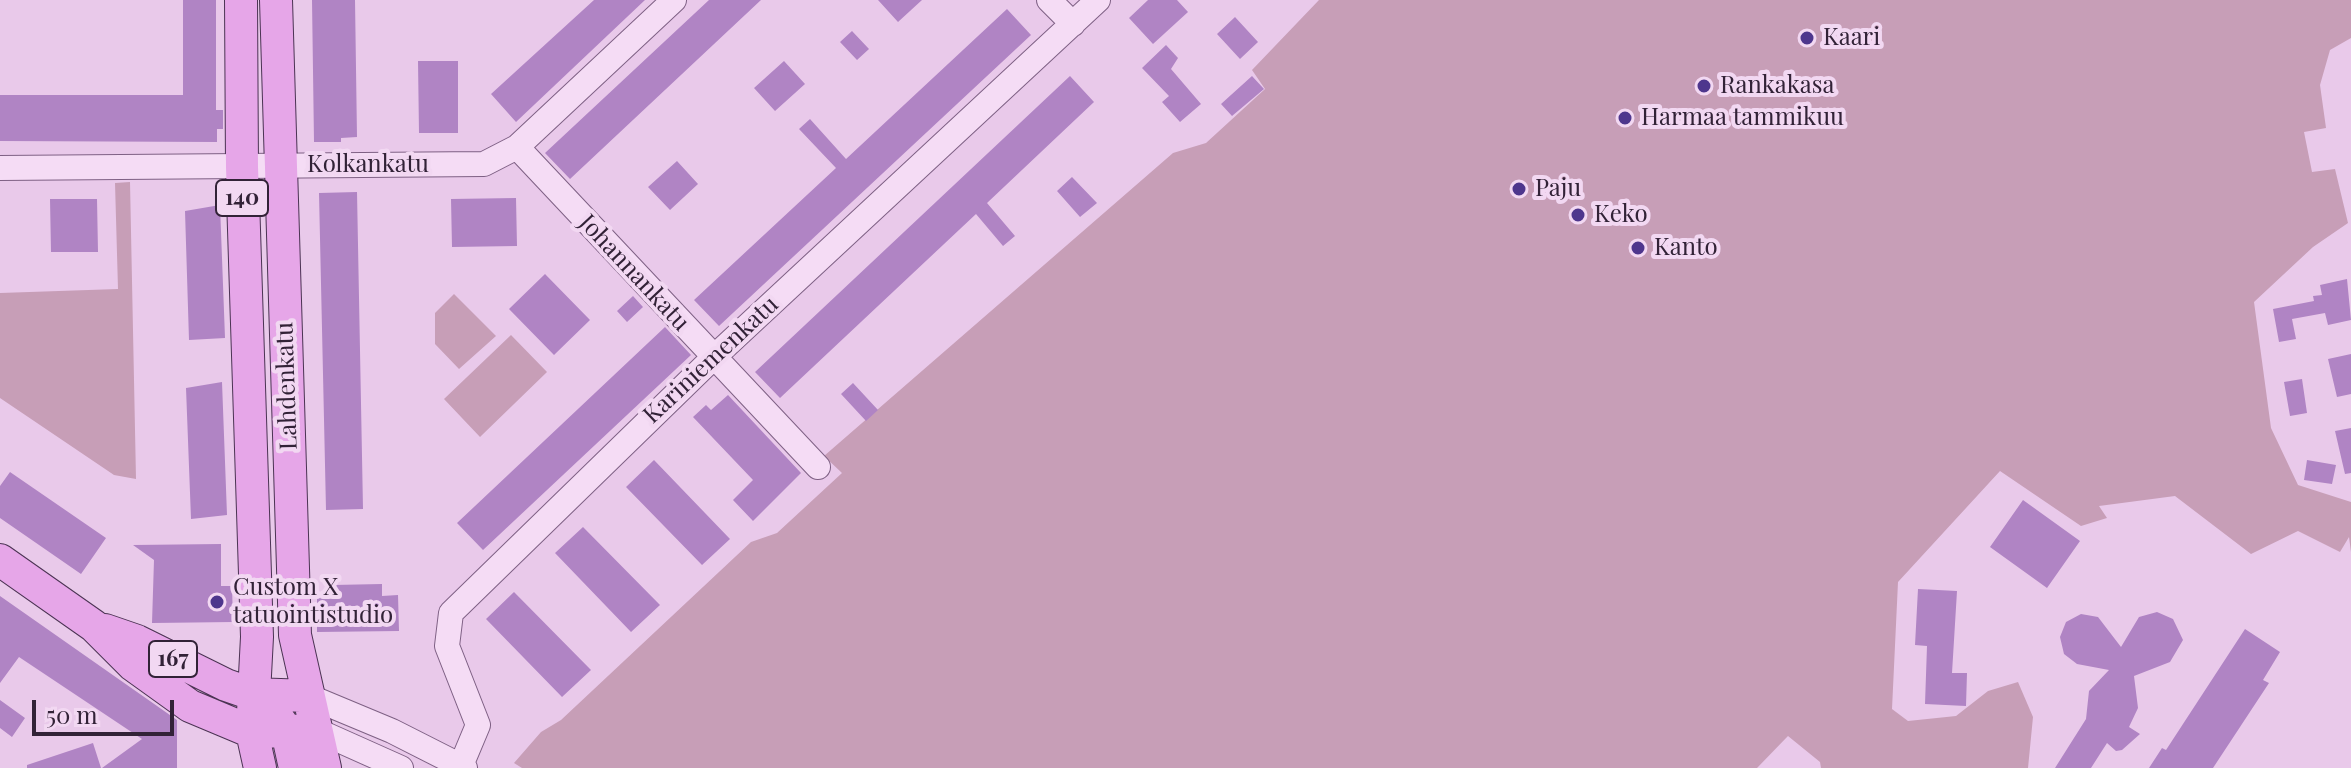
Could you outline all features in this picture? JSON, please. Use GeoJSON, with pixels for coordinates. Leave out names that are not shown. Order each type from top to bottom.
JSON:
{"type":"FeatureCollection","features":[{"type":"Feature","properties":{"kind":"main road","name":"Lahdenkatu"},"geometry":{"type":"LineString","coordinates":[[241,0],[242,167],[257,637],[252,732],[260,768]]}},
{"type":"Feature","properties":{"kind":"main road","name":"Lahdenkatu"},"geometry":{"type":"LineString","coordinates":[[276,0],[278,166],[295,635],[308,696],[302,731],[325,768]]}},
{"type":"Feature","properties":{"kind":"main road","name":"167"},"geometry":{"type":"LineString","coordinates":[[0,560],[94,626],[133,665],[190,706],[252,732],[302,731]]}},
{"type":"Feature","properties":{"kind":"main road","name":"167"},"geometry":{"type":"LineString","coordinates":[[94,626],[137,641],[226,685],[252,694],[308,696]]}},
{"type":"Feature","properties":{"kind":"main road"},"geometry":{"type":"LineString","coordinates":[[252,694],[302,731],[295,768]]}},
{"type":"Feature","properties":{"kind":"street","name":"Kolkankatu"},"geometry":{"type":"LineString","coordinates":[[0,168],[484,164],[517,147],[674,0]]}},
{"type":"Feature","properties":{"kind":"street"},"geometry":{"type":"LineString","coordinates":[[1049,0],[1073,24]]}},
{"type":"Feature","properties":{"kind":"street","name":"Kariniemenkatu"},"geometry":{"type":"LineString","coordinates":[[462,767],[478,725],[447,646],[446,626],[451,613],[714,357],[1098,0]]}},
{"type":"Feature","properties":{"kind":"street","name":"Johannankatu"},"geometry":{"type":"LineString","coordinates":[[517,147],[818,467]]}},
{"type":"Feature","properties":{"kind":"street"},"geometry":{"type":"LineString","coordinates":[[308,696],[392,731],[462,767]]}},
{"type":"Feature","properties":{"kind":"street"},"geometry":{"type":"LineString","coordinates":[[302,731],[401,768]]}},
{"type":"Feature","properties":{"kind":"shaded area"},"geometry":{"type":"Polygon","coordinates":[[[1319,0],[2351,0],[2351,38],[2330,50],[2320,85],[2326,128],[2304,132],[2312,172],[2335,169],[2348,223],[2313,247],[2254,302],[2271,428],[2298,485],[2351,502],[2351,552],[2349,537],[2340,552],[2298,531],[2251,554],[2175,496],[2099,506],[2107,518],[2081,526],[2000,471],[1898,582],[1892,709],[1908,721],[1956,716],[1988,691],[2018,682],[2033,717],[2028,768],[1821,768],[1820,762],[1788,736],[1757,768],[522,768],[514,763],[541,732],[561,720],[751,542],[777,533],[842,473],[824,456],[1173,153],[1206,143],[1265,89],[1252,70],[1319,0]]]}},
{"type":"Feature","properties":{"kind":"shaded area"},"geometry":{"type":"Polygon","coordinates":[[[130,182],[136,479],[114,475],[0,398],[0,293],[118,289],[115,183],[130,182]]]}},
{"type":"Feature","properties":{"kind":"shaded area"},"geometry":{"type":"Polygon","coordinates":[[[454,294],[496,336],[459,369],[435,344],[435,313],[454,294]]]}},
{"type":"Feature","properties":{"kind":"shaded area"},"geometry":{"type":"Polygon","coordinates":[[[511,335],[547,372],[480,437],[444,399],[511,335]]]}},
{"type":"Feature","properties":{"kind":"building"},"geometry":{"type":"Polygon","coordinates":[[[183,0],[216,0],[216,110],[223,110],[223,129],[217,129],[217,142],[0,141],[0,95],[183,95],[183,0]]]}},
{"type":"Feature","properties":{"kind":"building"},"geometry":{"type":"Polygon","coordinates":[[[312,0],[355,0],[357,137],[341,138],[341,142],[314,142],[312,0]]]}},
{"type":"Feature","properties":{"kind":"building"},"geometry":{"type":"Polygon","coordinates":[[[594,0],[645,0],[516,122],[491,94],[594,0]]]}},
{"type":"Feature","properties":{"kind":"building"},"geometry":{"type":"Polygon","coordinates":[[[709,0],[761,0],[570,179],[545,153],[709,0]]]}},
{"type":"Feature","properties":{"kind":"building"},"geometry":{"type":"Polygon","coordinates":[[[878,0],[922,0],[898,22],[878,0]]]}},
{"type":"Feature","properties":{"kind":"building"},"geometry":{"type":"Polygon","coordinates":[[[1148,0],[1177,0],[1188,12],[1153,44],[1129,18],[1148,0]]]}},
{"type":"Feature","properties":{"kind":"building"},"geometry":{"type":"Polygon","coordinates":[[[1007,9],[1031,35],[719,326],[694,300],[836,168],[799,129],[810,119],[846,159],[1007,9]]]}},
{"type":"Feature","properties":{"kind":"building"},"geometry":{"type":"Polygon","coordinates":[[[1235,17],[1258,42],[1240,59],[1217,34],[1235,17]]]}},
{"type":"Feature","properties":{"kind":"building"},"geometry":{"type":"Polygon","coordinates":[[[852,31],[869,49],[857,60],[840,42],[852,31]]]}},
{"type":"Feature","properties":{"kind":"building"},"geometry":{"type":"Polygon","coordinates":[[[1166,45],[1178,58],[1171,69],[1201,104],[1180,122],[1162,102],[1169,96],[1142,68],[1166,45]]]}},
{"type":"Feature","properties":{"kind":"building"},"geometry":{"type":"Polygon","coordinates":[[[418,61],[458,61],[458,133],[419,133],[418,61]]]}},
{"type":"Feature","properties":{"kind":"building"},"geometry":{"type":"Polygon","coordinates":[[[784,61],[805,84],[775,111],[754,88],[784,61]]]}},
{"type":"Feature","properties":{"kind":"building"},"geometry":{"type":"Polygon","coordinates":[[[1070,76],[1094,102],[987,203],[1015,236],[1003,246],[976,214],[780,398],[755,372],[1070,76]]]}},
{"type":"Feature","properties":{"kind":"building"},"geometry":{"type":"Polygon","coordinates":[[[1252,76],[1264,89],[1232,116],[1221,104],[1252,76]]]}},
{"type":"Feature","properties":{"kind":"building"},"geometry":{"type":"Polygon","coordinates":[[[677,161],[698,184],[670,210],[648,187],[677,161]]]}},
{"type":"Feature","properties":{"kind":"building"},"geometry":{"type":"Polygon","coordinates":[[[1072,177],[1097,203],[1080,217],[1057,191],[1072,177]]]}},
{"type":"Feature","properties":{"kind":"building"},"geometry":{"type":"Polygon","coordinates":[[[357,192],[363,509],[326,510],[319,193],[357,192]]]}},
{"type":"Feature","properties":{"kind":"building"},"geometry":{"type":"Polygon","coordinates":[[[516,198],[517,246],[452,247],[451,199],[516,198]]]}},
{"type":"Feature","properties":{"kind":"building"},"geometry":{"type":"Polygon","coordinates":[[[50,199],[97,199],[98,252],[51,252],[50,199]]]}},
{"type":"Feature","properties":{"kind":"building"},"geometry":{"type":"Polygon","coordinates":[[[220,205],[225,338],[189,340],[185,211],[220,205]]]}},
{"type":"Feature","properties":{"kind":"building"},"geometry":{"type":"Polygon","coordinates":[[[545,274],[590,320],[554,355],[509,309],[545,274]]]}},
{"type":"Feature","properties":{"kind":"building"},"geometry":{"type":"Polygon","coordinates":[[[2347,279],[2351,320],[2328,325],[2325,313],[2292,319],[2296,339],[2279,342],[2273,309],[2314,301],[2313,296],[2322,295],[2320,285],[2347,279]]]}},
{"type":"Feature","properties":{"kind":"building"},"geometry":{"type":"Polygon","coordinates":[[[633,296],[643,307],[627,322],[617,311],[633,296]]]}},
{"type":"Feature","properties":{"kind":"building"},"geometry":{"type":"Polygon","coordinates":[[[665,327],[691,355],[483,550],[457,523],[665,327]]]}},
{"type":"Feature","properties":{"kind":"building"},"geometry":{"type":"Polygon","coordinates":[[[2351,354],[2351,394],[2337,397],[2328,359],[2351,354]]]}},
{"type":"Feature","properties":{"kind":"building"},"geometry":{"type":"Polygon","coordinates":[[[2302,379],[2307,413],[2290,416],[2284,382],[2302,379]]]}},
{"type":"Feature","properties":{"kind":"building"},"geometry":{"type":"Polygon","coordinates":[[[222,382],[227,515],[191,519],[186,388],[222,382]]]}},
{"type":"Feature","properties":{"kind":"building"},"geometry":{"type":"Polygon","coordinates":[[[853,383],[878,410],[866,421],[841,394],[853,383]]]}},
{"type":"Feature","properties":{"kind":"building"},"geometry":{"type":"Polygon","coordinates":[[[728,395],[801,473],[753,521],[733,500],[753,480],[693,417],[706,405],[711,410],[728,395]]]}},
{"type":"Feature","properties":{"kind":"building"},"geometry":{"type":"Polygon","coordinates":[[[2351,428],[2351,473],[2345,474],[2335,431],[2351,428]]]}},
{"type":"Feature","properties":{"kind":"building"},"geometry":{"type":"Polygon","coordinates":[[[654,460],[730,539],[702,565],[626,487],[654,460]]]}},
{"type":"Feature","properties":{"kind":"building"},"geometry":{"type":"Polygon","coordinates":[[[2307,460],[2336,465],[2332,484],[2304,480],[2307,460]]]}},
{"type":"Feature","properties":{"kind":"building"},"geometry":{"type":"Polygon","coordinates":[[[10,472],[106,538],[81,574],[0,518],[0,486],[10,472]]]}},
{"type":"Feature","properties":{"kind":"building"},"geometry":{"type":"Polygon","coordinates":[[[2023,500],[2080,541],[2047,588],[1990,547],[2023,500]]]}},
{"type":"Feature","properties":{"kind":"building"},"geometry":{"type":"Polygon","coordinates":[[[583,527],[660,605],[631,632],[555,553],[583,527]]]}},
{"type":"Feature","properties":{"kind":"building"},"geometry":{"type":"Polygon","coordinates":[[[221,544],[221,586],[232,586],[233,622],[152,623],[154,560],[133,545],[221,544]]]}},
{"type":"Feature","properties":{"kind":"building"},"geometry":{"type":"Polygon","coordinates":[[[382,584],[382,596],[398,595],[399,631],[317,632],[317,597],[334,597],[333,585],[382,584]]]}},
{"type":"Feature","properties":{"kind":"building"},"geometry":{"type":"Polygon","coordinates":[[[1918,589],[1957,591],[1952,673],[1967,673],[1966,706],[1925,704],[1927,646],[1915,645],[1918,589]]]}},
{"type":"Feature","properties":{"kind":"building"},"geometry":{"type":"Polygon","coordinates":[[[514,592],[591,670],[562,697],[486,619],[514,592]]]}},
{"type":"Feature","properties":{"kind":"building"},"geometry":{"type":"Polygon","coordinates":[[[0,596],[177,720],[177,768],[102,768],[142,739],[19,657],[0,683],[0,596]]]}},
{"type":"Feature","properties":{"kind":"building"},"geometry":{"type":"Polygon","coordinates":[[[2157,612],[2173,619],[2183,640],[2170,662],[2134,676],[2138,708],[2129,727],[2140,734],[2122,750],[2116,751],[2107,743],[2091,768],[2055,768],[2086,719],[2089,691],[2109,670],[2077,664],[2064,654],[2060,637],[2066,622],[2081,614],[2098,617],[2121,647],[2139,617],[2157,612]]]}},
{"type":"Feature","properties":{"kind":"building"},"geometry":{"type":"Polygon","coordinates":[[[2245,629],[2280,652],[2263,680],[2269,683],[2213,768],[2149,768],[2162,748],[2166,750],[2245,629]]]}},
{"type":"Feature","properties":{"kind":"building"},"geometry":{"type":"Polygon","coordinates":[[[0,700],[25,718],[12,737],[0,728],[0,700]]]}},
{"type":"Feature","properties":{"kind":"building"},"geometry":{"type":"Polygon","coordinates":[[[93,743],[101,768],[27,768],[27,765],[93,743]]]}},
{"type":"Feature","properties":{"kind":"place","name":"Kaari"},"geometry":{"type":"Point","coordinates":[1807,38]}},
{"type":"Feature","properties":{"kind":"place","name":"Rankakasa"},"geometry":{"type":"Point","coordinates":[1704,86]}},
{"type":"Feature","properties":{"kind":"place","name":"Harmaa tammikuu"},"geometry":{"type":"Point","coordinates":[1625,118]}},
{"type":"Feature","properties":{"kind":"place","name":"Paju"},"geometry":{"type":"Point","coordinates":[1519,189]}},
{"type":"Feature","properties":{"kind":"place","name":"Keko"},"geometry":{"type":"Point","coordinates":[1578,215]}},
{"type":"Feature","properties":{"kind":"place","name":"Kanto"},"geometry":{"type":"Point","coordinates":[1638,248]}},
{"type":"Feature","properties":{"kind":"place","name":"Custom X tatuointistudio"},"geometry":{"type":"Point","coordinates":[217,602]}}]}
